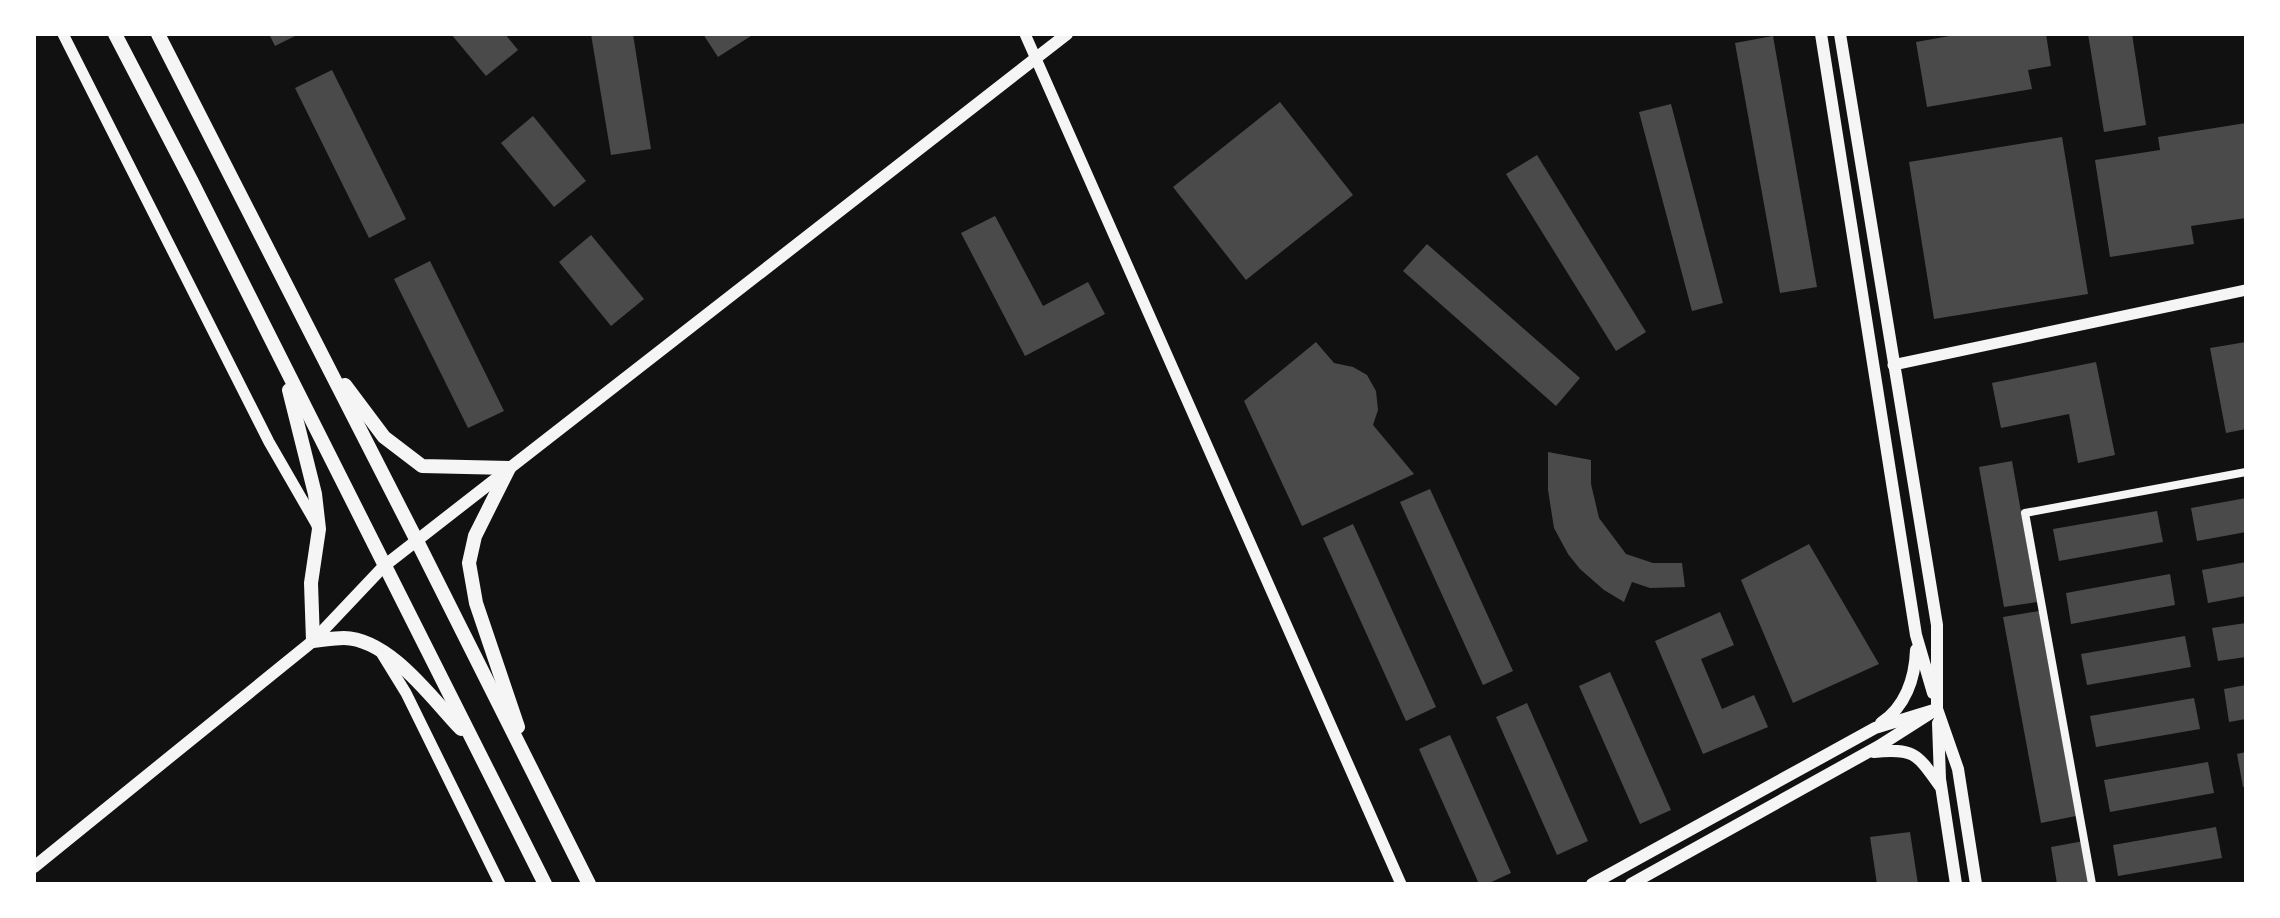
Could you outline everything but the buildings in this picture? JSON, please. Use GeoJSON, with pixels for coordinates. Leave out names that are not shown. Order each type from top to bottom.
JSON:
{"type":"FeatureCollection","features":[{"type":"Feature","properties":{"kind":"main road"},"geometry":{"type":"LineString","coordinates":[[115,34],[545,884]]}},
{"type":"Feature","properties":{"kind":"main road"},"geometry":{"type":"LineString","coordinates":[[158,34],[589,884]]}},
{"type":"Feature","properties":{"kind":"main road"},"geometry":{"type":"LineString","coordinates":[[34,867],[313,641],[384,566],[1067,34]]}},
{"type":"Feature","properties":{"kind":"main road"},"geometry":{"type":"LineString","coordinates":[[1821,34],[1916,635],[1958,769],[1976,884]]}},
{"type":"Feature","properties":{"kind":"main road"},"geometry":{"type":"LineString","coordinates":[[1840,34],[1937,625],[1941,787],[1956,884]]}},
{"type":"Feature","properties":{"kind":"main road"},"geometry":{"type":"LineString","coordinates":[[319,349],[384,437],[422,466],[509,468]]}},
{"type":"Feature","properties":{"kind":"main road"},"geometry":{"type":"LineString","coordinates":[[282,363],[315,494],[319,529],[311,583],[313,641]]}},
{"type":"Feature","properties":{"kind":"main road"},"geometry":{"type":"LineString","coordinates":[[509,468],[475,536],[469,563],[476,603],[534,775]]}},
{"type":"Feature","properties":{"kind":"main road"},"geometry":{"type":"LineString","coordinates":[[1866,733],[1888,719],[1901,705],[1916,667],[1916,635]]}},
{"type":"Feature","properties":{"kind":"main road"},"geometry":{"type":"LineString","coordinates":[[313,641],[347,638],[377,646],[407,671],[473,742]]}},
{"type":"Feature","properties":{"kind":"main road"},"geometry":{"type":"LineString","coordinates":[[1592,884],[1875,728],[1937,709]]}},
{"type":"Feature","properties":{"kind":"main road"},"geometry":{"type":"LineString","coordinates":[[1631,884],[1867,753],[1937,709]]}},
{"type":"Feature","properties":{"kind":"main road"},"geometry":{"type":"LineString","coordinates":[[1867,753],[1898,750],[1913,754],[1941,787]]}},
{"type":"Feature","properties":{"kind":"street"},"geometry":{"type":"LineString","coordinates":[[63,34],[269,442],[319,529]]}},
{"type":"Feature","properties":{"kind":"street"},"geometry":{"type":"LineString","coordinates":[[1025,34],[1401,884]]}},
{"type":"Feature","properties":{"kind":"street"},"geometry":{"type":"LineString","coordinates":[[1893,365],[2246,290]]}},
{"type":"Feature","properties":{"kind":"street"},"geometry":{"type":"LineString","coordinates":[[2092,884],[2025,513],[2246,472]]}},
{"type":"Feature","properties":{"kind":"street"},"geometry":{"type":"LineString","coordinates":[[377,646],[406,693],[500,884]]}}]}
